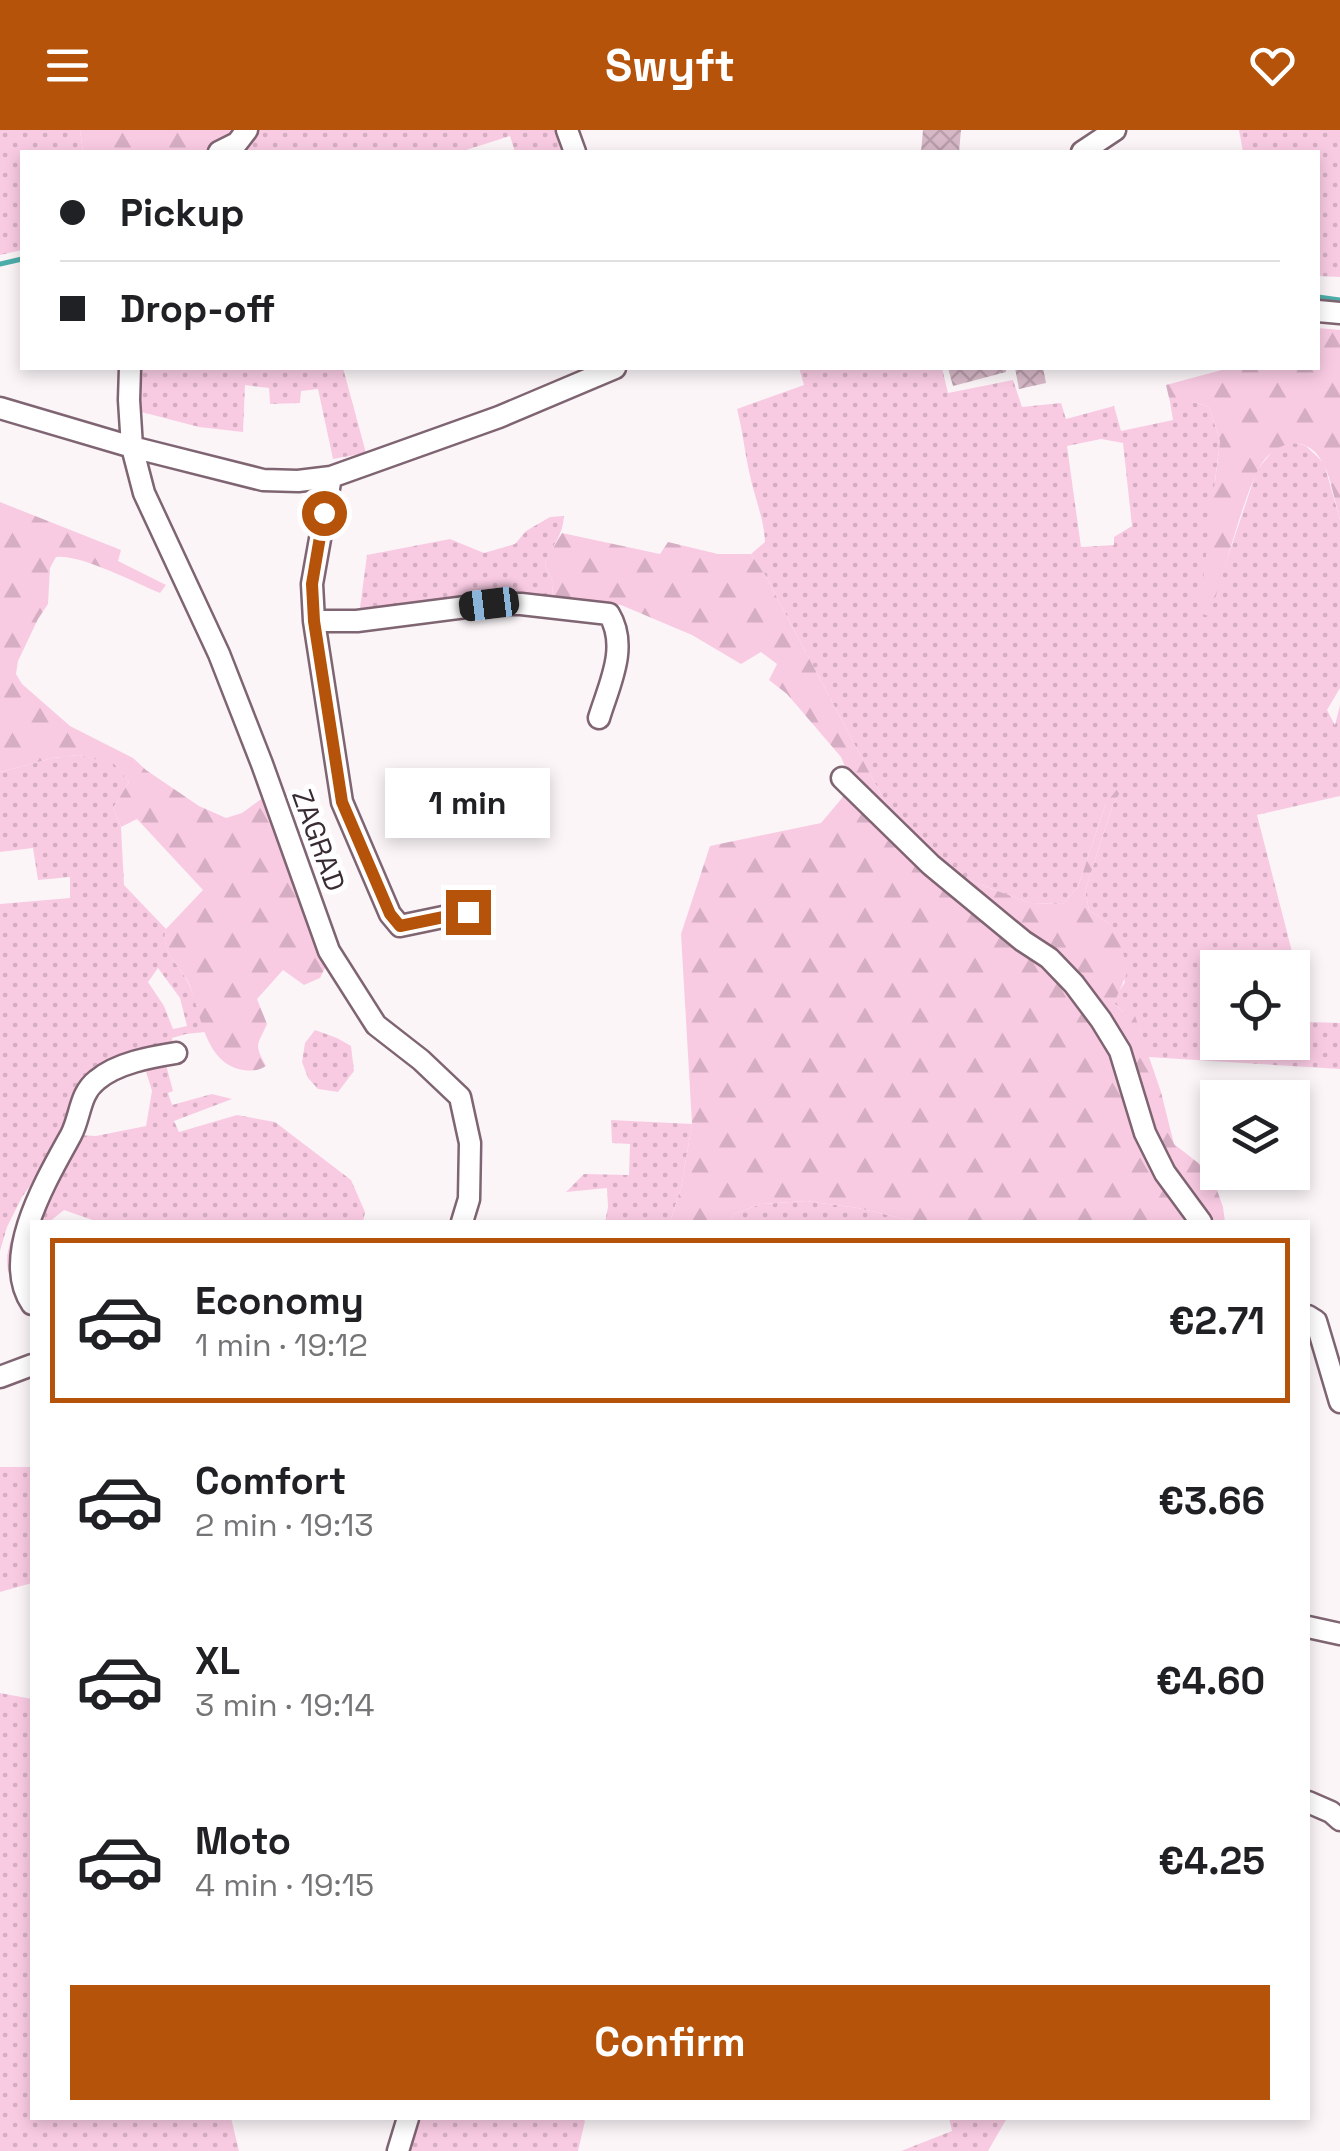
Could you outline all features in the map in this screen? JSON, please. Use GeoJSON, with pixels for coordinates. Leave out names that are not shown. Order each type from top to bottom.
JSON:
{"type":"FeatureCollection","features":[{"type":"Feature","properties":{"kind":"street"},"geometry":{"type":"LineString","coordinates":[[224,150],[237,144],[246,130]]}},
{"type":"Feature","properties":{"kind":"street"},"geometry":{"type":"LineString","coordinates":[[1085,150],[1115,130]]}},
{"type":"Feature","properties":{"kind":"street","name":"ZAGRAD"},"geometry":{"type":"LineString","coordinates":[[130,370],[132,447],[144,493],[218,654],[329,951],[376,1025],[460,1097],[470,1143],[470,1198],[463,1220]]}},
{"type":"Feature","properties":{"kind":"street"},"geometry":{"type":"LineString","coordinates":[[0,408],[263,480],[298,481],[330,478],[499,417],[611,370]]}},
{"type":"Feature","properties":{"kind":"street"},"geometry":{"type":"LineString","coordinates":[[330,478],[312,584],[314,621],[342,802],[390,914],[400,926],[468,912]]}},
{"type":"Feature","properties":{"kind":"street"},"geometry":{"type":"LineString","coordinates":[[314,621],[357,622],[489,604],[609,614],[618,654],[599,718]]}},
{"type":"Feature","properties":{"kind":"street"},"geometry":{"type":"LineString","coordinates":[[842,778],[931,864],[1049,958],[1074,984],[1120,1051],[1145,1133],[1165,1173],[1199,1220]]}},
{"type":"Feature","properties":{"kind":"street"},"geometry":{"type":"LineString","coordinates":[[30,1303],[5,1273],[7,1240],[13,1220],[72,1132],[84,1095],[97,1080],[119,1068],[176,1053]]}},
{"type":"Feature","properties":{"kind":"street"},"geometry":{"type":"LineString","coordinates":[[1310,1317],[1316,1321],[1340,1402]]}},
{"type":"Feature","properties":{"kind":"street"},"geometry":{"type":"LineString","coordinates":[[0,1377],[30,1365]]}},
{"type":"Feature","properties":{"kind":"street"},"geometry":{"type":"LineString","coordinates":[[1310,1627],[1340,1634]]}},
{"type":"Feature","properties":{"kind":"street"},"geometry":{"type":"LineString","coordinates":[[1310,1803],[1340,1820]]}},
{"type":"Feature","properties":{"kind":"street"},"geometry":{"type":"LineString","coordinates":[[398,2151],[407,2120]]}},
{"type":"Feature","properties":{"kind":"green space"},"geometry":{"type":"Polygon","coordinates":[[[0,130],[80,130],[83,150],[20,150],[20,250],[0,255],[0,130]]]}},
{"type":"Feature","properties":{"kind":"green space"},"geometry":{"type":"Polygon","coordinates":[[[80,130],[241,130],[213,150],[83,150],[80,130]]]}},
{"type":"Feature","properties":{"kind":"green space"},"geometry":{"type":"Polygon","coordinates":[[[252,130],[556,130],[562,150],[514,150],[510,136],[466,150],[233,150],[252,130]]]}},
{"type":"Feature","properties":{"kind":"green space"},"geometry":{"type":"Polygon","coordinates":[[[1239,130],[1340,130],[1340,277],[1320,276],[1320,150],[1243,150],[1239,130]]]}},
{"type":"Feature","properties":{"kind":"green space"},"geometry":{"type":"Polygon","coordinates":[[[1320,328],[1340,330],[1340,520],[1318,455],[1299,444],[1280,447],[1270,454],[1256,474],[1209,616],[1199,613],[1220,441],[1209,407],[1170,402],[1166,385],[1222,370],[1320,370],[1320,328]]]}},
{"type":"Feature","properties":{"kind":"green space"},"geometry":{"type":"Polygon","coordinates":[[[127,370],[344,370],[366,453],[333,459],[318,389],[301,391],[300,403],[270,404],[269,388],[245,385],[243,432],[199,427],[126,408],[127,370]]]}},
{"type":"Feature","properties":{"kind":"green space"},"geometry":{"type":"Polygon","coordinates":[[[800,370],[942,370],[948,393],[1013,380],[1022,407],[1061,403],[1066,419],[1114,406],[1121,431],[1173,420],[1170,402],[1209,407],[1220,441],[1208,616],[1257,470],[1276,447],[1293,442],[1306,446],[1324,463],[1340,520],[1340,688],[1327,710],[1335,725],[1340,705],[1340,796],[1257,815],[1292,950],[1200,950],[1200,1060],[1310,1060],[1310,1022],[1340,1023],[1340,1069],[1148,1057],[1139,1028],[1114,1003],[1125,982],[1108,923],[1089,910],[1085,891],[1120,793],[1106,803],[1078,887],[1063,904],[1030,903],[944,871],[885,802],[751,554],[765,542],[737,409],[804,385],[800,370]],[[1101,439],[1067,446],[1081,547],[1114,545],[1114,537],[1132,526],[1123,443],[1101,439]]]}},
{"type":"Feature","properties":{"kind":"green space"},"geometry":{"type":"Polygon","coordinates":[[[0,502],[121,550],[118,561],[166,585],[160,593],[93,564],[56,557],[50,568],[48,604],[18,661],[16,674],[22,684],[70,726],[133,758],[199,806],[226,818],[242,813],[264,797],[329,960],[320,978],[304,985],[283,970],[257,999],[267,1024],[258,1044],[266,1066],[263,1068],[243,1070],[230,1066],[206,1037],[190,986],[168,952],[165,938],[166,929],[203,890],[137,819],[121,827],[113,808],[129,782],[114,764],[79,755],[0,772],[0,502]]]}},
{"type":"Feature","properties":{"kind":"green space"},"geometry":{"type":"Polygon","coordinates":[[[564,516],[545,566],[553,582],[552,598],[359,615],[367,555],[450,539],[484,553],[515,544],[526,531],[550,517],[564,516]]]}},
{"type":"Feature","properties":{"kind":"green space"},"geometry":{"type":"Polygon","coordinates":[[[562,533],[660,554],[668,542],[718,554],[751,554],[885,802],[944,871],[1030,903],[1063,904],[1078,887],[1106,803],[1119,787],[1085,891],[1089,910],[1118,934],[1128,971],[1114,1003],[1135,1016],[1174,1144],[1200,1164],[1200,1190],[1217,1190],[1225,1220],[909,1220],[806,1201],[761,1204],[734,1214],[732,1220],[671,1220],[681,1188],[692,1124],[681,934],[710,846],[821,823],[853,785],[841,757],[787,694],[769,680],[777,664],[761,652],[741,664],[692,635],[621,605],[552,598],[553,582],[545,566],[562,533]]]}},
{"type":"Feature","properties":{"kind":"green space"},"geometry":{"type":"Polygon","coordinates":[[[79,755],[114,763],[129,782],[113,808],[121,827],[124,885],[166,929],[167,950],[189,985],[205,1032],[172,1038],[174,1049],[117,1064],[22,1197],[0,1251],[0,904],[70,898],[70,877],[38,880],[33,848],[0,852],[0,772],[79,755]],[[158,968],[148,982],[173,1029],[187,1026],[180,998],[158,968]]]}},
{"type":"Feature","properties":{"kind":"green space"},"geometry":{"type":"Polygon","coordinates":[[[315,1030],[351,1046],[354,1071],[338,1092],[318,1089],[302,1062],[305,1043],[315,1030]]]}},
{"type":"Feature","properties":{"kind":"green space"},"geometry":{"type":"Polygon","coordinates":[[[165,1061],[173,1091],[168,1093],[172,1105],[212,1094],[232,1099],[174,1121],[179,1132],[237,1115],[275,1122],[351,1180],[365,1212],[363,1220],[92,1220],[64,1210],[52,1220],[30,1220],[30,1260],[20,1291],[8,1271],[8,1255],[20,1218],[78,1135],[96,1136],[146,1126],[152,1091],[145,1068],[165,1061]]]}},
{"type":"Feature","properties":{"kind":"green space"},"geometry":{"type":"Polygon","coordinates":[[[611,1120],[692,1124],[681,1188],[671,1220],[605,1220],[607,1188],[566,1192],[584,1174],[629,1175],[630,1144],[612,1143],[611,1120]]]}},
{"type":"Feature","properties":{"kind":"green space"},"geometry":{"type":"Polygon","coordinates":[[[806,1201],[909,1220],[732,1220],[734,1214],[761,1204],[806,1201]]]}},
{"type":"Feature","properties":{"kind":"green space"},"geometry":{"type":"Polygon","coordinates":[[[0,1467],[30,1467],[30,1584],[0,1592],[0,1467]]]}},
{"type":"Feature","properties":{"kind":"green space"},"geometry":{"type":"Polygon","coordinates":[[[0,1693],[30,1699],[30,2120],[231,2120],[239,2151],[0,2151],[0,1693]]]}},
{"type":"Feature","properties":{"kind":"green space"},"geometry":{"type":"Polygon","coordinates":[[[949,2120],[1006,2120],[988,2151],[901,2151],[952,2131],[949,2120]]]}},
{"type":"Feature","properties":{"kind":"green space"},"geometry":{"type":"Polygon","coordinates":[[[411,2121],[585,2121],[578,2151],[403,2151],[411,2121]]]}},
{"type":"Feature","properties":{"kind":"building"},"geometry":{"type":"Polygon","coordinates":[[[923,130],[961,130],[959,150],[921,150],[923,130]]]}},
{"type":"Feature","properties":{"kind":"building"},"geometry":{"type":"Polygon","coordinates":[[[949,370],[1006,370],[1006,372],[953,386],[949,370]]]}},
{"type":"Feature","properties":{"kind":"building"},"geometry":{"type":"Polygon","coordinates":[[[1015,370],[1043,370],[1046,383],[1019,389],[1015,370]]]}},
{"type":"Feature","properties":{"kind":"waterway"},"geometry":{"type":"LineString","coordinates":[[0,264],[20,259]]}},
{"type":"Feature","properties":{"kind":"waterway"},"geometry":{"type":"LineString","coordinates":[[1320,297],[1340,300]]}},
{"type":"Feature","properties":{"kind":"route"},"geometry":{"type":"LineString","coordinates":[[324,513],[312,584],[314,621],[342,802],[390,914],[400,926],[468,912]]}}]}
